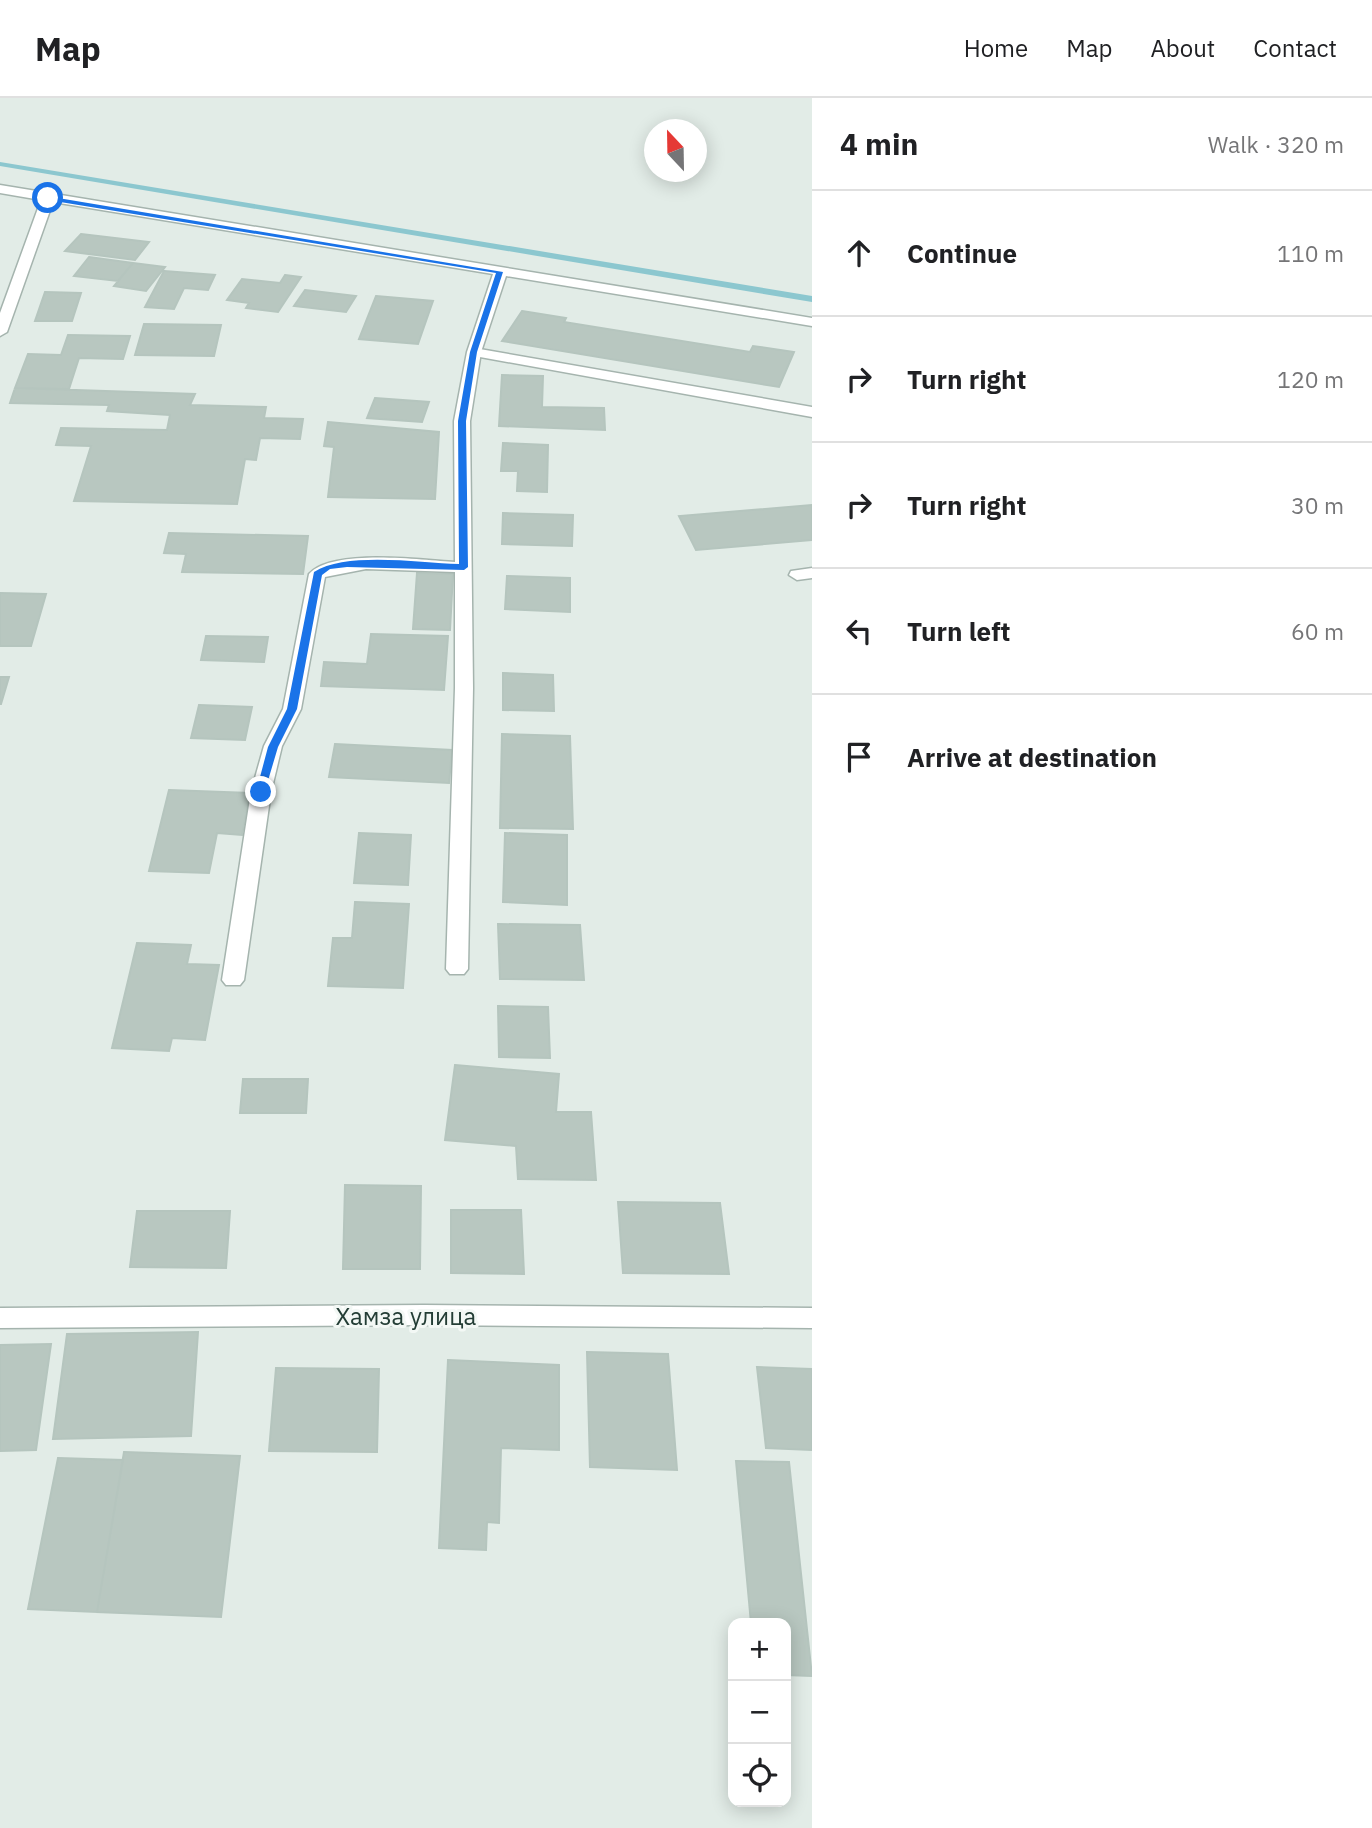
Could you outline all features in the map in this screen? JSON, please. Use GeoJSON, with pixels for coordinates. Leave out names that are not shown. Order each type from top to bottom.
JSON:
{"type":"FeatureCollection","features":[{"type":"Feature","properties":{"kind":"street"},"geometry":{"type":"LineString","coordinates":[[0,189],[812,323]]}},
{"type":"Feature","properties":{"kind":"street"},"geometry":{"type":"LineString","coordinates":[[0,332],[48,198]]}},
{"type":"Feature","properties":{"kind":"street"},"geometry":{"type":"LineString","coordinates":[[457,969],[464,688],[462,421],[474,352],[500,272]]}},
{"type":"Feature","properties":{"kind":"street"},"geometry":{"type":"LineString","coordinates":[[474,352],[812,412]]}},
{"type":"Feature","properties":{"kind":"street"},"geometry":{"type":"LineString","coordinates":[[233,980],[261,792],[273,747],[292,709],[317,574],[328,567],[347,564],[464,567]]}},
{"type":"Feature","properties":{"kind":"street","name":"Хамза улица"},"geometry":{"type":"LineString","coordinates":[[0,1318],[812,1318]]}},
{"type":"Feature","properties":{"kind":"building"},"geometry":{"type":"Polygon","coordinates":[[[81,234],[149,242],[135,260],[65,251],[81,234]]]}},
{"type":"Feature","properties":{"kind":"building"},"geometry":{"type":"Polygon","coordinates":[[[89,257],[133,263],[118,281],[74,276],[89,257]]]}},
{"type":"Feature","properties":{"kind":"building"},"geometry":{"type":"Polygon","coordinates":[[[133,263],[165,267],[146,291],[114,286],[133,263]]]}},
{"type":"Feature","properties":{"kind":"building"},"geometry":{"type":"Polygon","coordinates":[[[164,271],[215,275],[208,290],[184,288],[174,309],[145,307],[164,271]]]}},
{"type":"Feature","properties":{"kind":"building"},"geometry":{"type":"Polygon","coordinates":[[[285,275],[301,277],[278,312],[246,308],[249,303],[227,300],[242,279],[280,283],[285,275]]]}},
{"type":"Feature","properties":{"kind":"building"},"geometry":{"type":"Polygon","coordinates":[[[305,290],[356,296],[346,312],[294,306],[305,290]]]}},
{"type":"Feature","properties":{"kind":"building"},"geometry":{"type":"Polygon","coordinates":[[[45,292],[81,293],[72,321],[35,321],[45,292]]]}},
{"type":"Feature","properties":{"kind":"building"},"geometry":{"type":"Polygon","coordinates":[[[376,296],[433,301],[418,344],[359,339],[376,296]]]}},
{"type":"Feature","properties":{"kind":"building"},"geometry":{"type":"Polygon","coordinates":[[[522,311],[566,318],[564,322],[750,352],[753,346],[794,352],[779,387],[502,341],[522,311]]]}},
{"type":"Feature","properties":{"kind":"building"},"geometry":{"type":"Polygon","coordinates":[[[144,324],[221,325],[214,356],[135,355],[144,324]]]}},
{"type":"Feature","properties":{"kind":"building"},"geometry":{"type":"Polygon","coordinates":[[[68,335],[130,336],[123,359],[79,358],[69,389],[15,388],[28,354],[61,355],[68,335]]]}},
{"type":"Feature","properties":{"kind":"building"},"geometry":{"type":"Polygon","coordinates":[[[502,375],[543,376],[542,407],[604,408],[605,430],[499,426],[502,375]]]}},
{"type":"Feature","properties":{"kind":"building"},"geometry":{"type":"Polygon","coordinates":[[[15,388],[195,394],[190,405],[266,407],[264,418],[303,419],[300,439],[260,438],[256,460],[245,459],[237,504],[74,501],[91,446],[56,445],[61,428],[167,430],[170,415],[107,411],[109,405],[10,403],[15,388]]]}},
{"type":"Feature","properties":{"kind":"building"},"geometry":{"type":"Polygon","coordinates":[[[375,398],[429,402],[422,422],[367,418],[375,398]]]}},
{"type":"Feature","properties":{"kind":"building"},"geometry":{"type":"Polygon","coordinates":[[[328,422],[439,432],[435,499],[328,497],[334,447],[324,446],[328,422]]]}},
{"type":"Feature","properties":{"kind":"building"},"geometry":{"type":"Polygon","coordinates":[[[503,443],[548,445],[547,492],[517,491],[518,471],[501,471],[503,443]]]}},
{"type":"Feature","properties":{"kind":"building"},"geometry":{"type":"Polygon","coordinates":[[[812,505],[812,540],[696,550],[679,516],[812,505]]]}},
{"type":"Feature","properties":{"kind":"building"},"geometry":{"type":"Polygon","coordinates":[[[503,513],[573,515],[572,546],[502,544],[503,513]]]}},
{"type":"Feature","properties":{"kind":"building"},"geometry":{"type":"Polygon","coordinates":[[[169,533],[308,536],[303,574],[182,572],[186,554],[164,553],[169,533]]]}},
{"type":"Feature","properties":{"kind":"building"},"geometry":{"type":"Polygon","coordinates":[[[417,573],[453,574],[450,630],[413,629],[417,573]]]}},
{"type":"Feature","properties":{"kind":"building"},"geometry":{"type":"Polygon","coordinates":[[[507,576],[570,578],[570,612],[505,609],[507,576]]]}},
{"type":"Feature","properties":{"kind":"building"},"geometry":{"type":"Polygon","coordinates":[[[0,593],[46,594],[31,646],[0,646],[0,593]]]}},
{"type":"Feature","properties":{"kind":"building"},"geometry":{"type":"Polygon","coordinates":[[[371,634],[448,636],[444,690],[321,686],[324,662],[367,664],[371,634]]]}},
{"type":"Feature","properties":{"kind":"building"},"geometry":{"type":"Polygon","coordinates":[[[206,636],[268,637],[264,662],[201,660],[206,636]]]}},
{"type":"Feature","properties":{"kind":"building"},"geometry":{"type":"Polygon","coordinates":[[[503,673],[553,675],[554,711],[503,710],[503,673]]]}},
{"type":"Feature","properties":{"kind":"building"},"geometry":{"type":"Polygon","coordinates":[[[0,677],[9,677],[1,704],[0,704],[0,677]]]}},
{"type":"Feature","properties":{"kind":"building"},"geometry":{"type":"Polygon","coordinates":[[[199,705],[252,707],[245,740],[191,738],[199,705]]]}},
{"type":"Feature","properties":{"kind":"building"},"geometry":{"type":"Polygon","coordinates":[[[502,734],[570,736],[573,829],[500,828],[502,734]]]}},
{"type":"Feature","properties":{"kind":"building"},"geometry":{"type":"Polygon","coordinates":[[[335,744],[452,750],[449,783],[329,777],[335,744]]]}},
{"type":"Feature","properties":{"kind":"building"},"geometry":{"type":"Polygon","coordinates":[[[169,790],[250,793],[242,835],[217,833],[209,873],[149,871],[169,790]]]}},
{"type":"Feature","properties":{"kind":"building"},"geometry":{"type":"Polygon","coordinates":[[[359,833],[411,835],[408,885],[354,883],[359,833]]]}},
{"type":"Feature","properties":{"kind":"building"},"geometry":{"type":"Polygon","coordinates":[[[505,833],[567,835],[567,905],[503,902],[505,833]]]}},
{"type":"Feature","properties":{"kind":"building"},"geometry":{"type":"Polygon","coordinates":[[[355,902],[409,904],[403,988],[328,986],[333,938],[352,938],[355,902]]]}},
{"type":"Feature","properties":{"kind":"building"},"geometry":{"type":"Polygon","coordinates":[[[498,924],[580,925],[584,980],[500,979],[498,924]]]}},
{"type":"Feature","properties":{"kind":"building"},"geometry":{"type":"Polygon","coordinates":[[[137,943],[191,945],[187,964],[219,965],[205,1040],[172,1038],[169,1051],[112,1048],[137,943]]]}},
{"type":"Feature","properties":{"kind":"building"},"geometry":{"type":"Polygon","coordinates":[[[498,1006],[548,1007],[550,1058],[499,1057],[498,1006]]]}},
{"type":"Feature","properties":{"kind":"building"},"geometry":{"type":"Polygon","coordinates":[[[455,1065],[559,1074],[556,1112],[591,1112],[596,1180],[518,1179],[516,1146],[445,1140],[455,1065]]]}},
{"type":"Feature","properties":{"kind":"building"},"geometry":{"type":"Polygon","coordinates":[[[243,1079],[308,1079],[306,1113],[240,1113],[243,1079]]]}},
{"type":"Feature","properties":{"kind":"building"},"geometry":{"type":"Polygon","coordinates":[[[345,1185],[421,1186],[420,1269],[343,1269],[345,1185]]]}},
{"type":"Feature","properties":{"kind":"building"},"geometry":{"type":"Polygon","coordinates":[[[618,1202],[720,1203],[729,1274],[623,1273],[618,1202]]]}},
{"type":"Feature","properties":{"kind":"building"},"geometry":{"type":"Polygon","coordinates":[[[451,1210],[521,1210],[524,1274],[451,1273],[451,1210]]]}},
{"type":"Feature","properties":{"kind":"building"},"geometry":{"type":"Polygon","coordinates":[[[137,1211],[230,1211],[226,1268],[130,1267],[137,1211]]]}},
{"type":"Feature","properties":{"kind":"building"},"geometry":{"type":"Polygon","coordinates":[[[198,1332],[191,1436],[53,1439],[67,1334],[198,1332]]]}},
{"type":"Feature","properties":{"kind":"building"},"geometry":{"type":"Polygon","coordinates":[[[51,1344],[36,1450],[0,1451],[0,1345],[51,1344]]]}},
{"type":"Feature","properties":{"kind":"building"},"geometry":{"type":"Polygon","coordinates":[[[587,1352],[668,1354],[677,1470],[590,1467],[587,1352]]]}},
{"type":"Feature","properties":{"kind":"building"},"geometry":{"type":"Polygon","coordinates":[[[448,1360],[559,1365],[559,1450],[501,1448],[499,1523],[487,1522],[486,1550],[439,1548],[448,1360]]]}},
{"type":"Feature","properties":{"kind":"building"},"geometry":{"type":"Polygon","coordinates":[[[757,1367],[812,1369],[812,1450],[766,1448],[757,1367]]]}},
{"type":"Feature","properties":{"kind":"building"},"geometry":{"type":"Polygon","coordinates":[[[276,1368],[379,1369],[377,1452],[269,1451],[276,1368]]]}},
{"type":"Feature","properties":{"kind":"building"},"geometry":{"type":"Polygon","coordinates":[[[124,1452],[240,1456],[221,1617],[97,1612],[124,1452]]]}},
{"type":"Feature","properties":{"kind":"building"},"geometry":{"type":"Polygon","coordinates":[[[58,1458],[123,1460],[97,1612],[28,1609],[58,1458]]]}},
{"type":"Feature","properties":{"kind":"building"},"geometry":{"type":"Polygon","coordinates":[[[736,1461],[789,1462],[812,1676],[791,1675],[791,1618],[751,1618],[736,1461]]]}},
{"type":"Feature","properties":{"kind":"waterway"},"geometry":{"type":"LineString","coordinates":[[0,164],[812,299]]}},
{"type":"Feature","properties":{"kind":"route"},"geometry":{"type":"LineString","coordinates":[[48,198],[500,272],[474,352],[462,421],[464,567],[347,564],[328,567],[317,574],[313,582],[292,709],[273,747],[261,792]]}}]}
